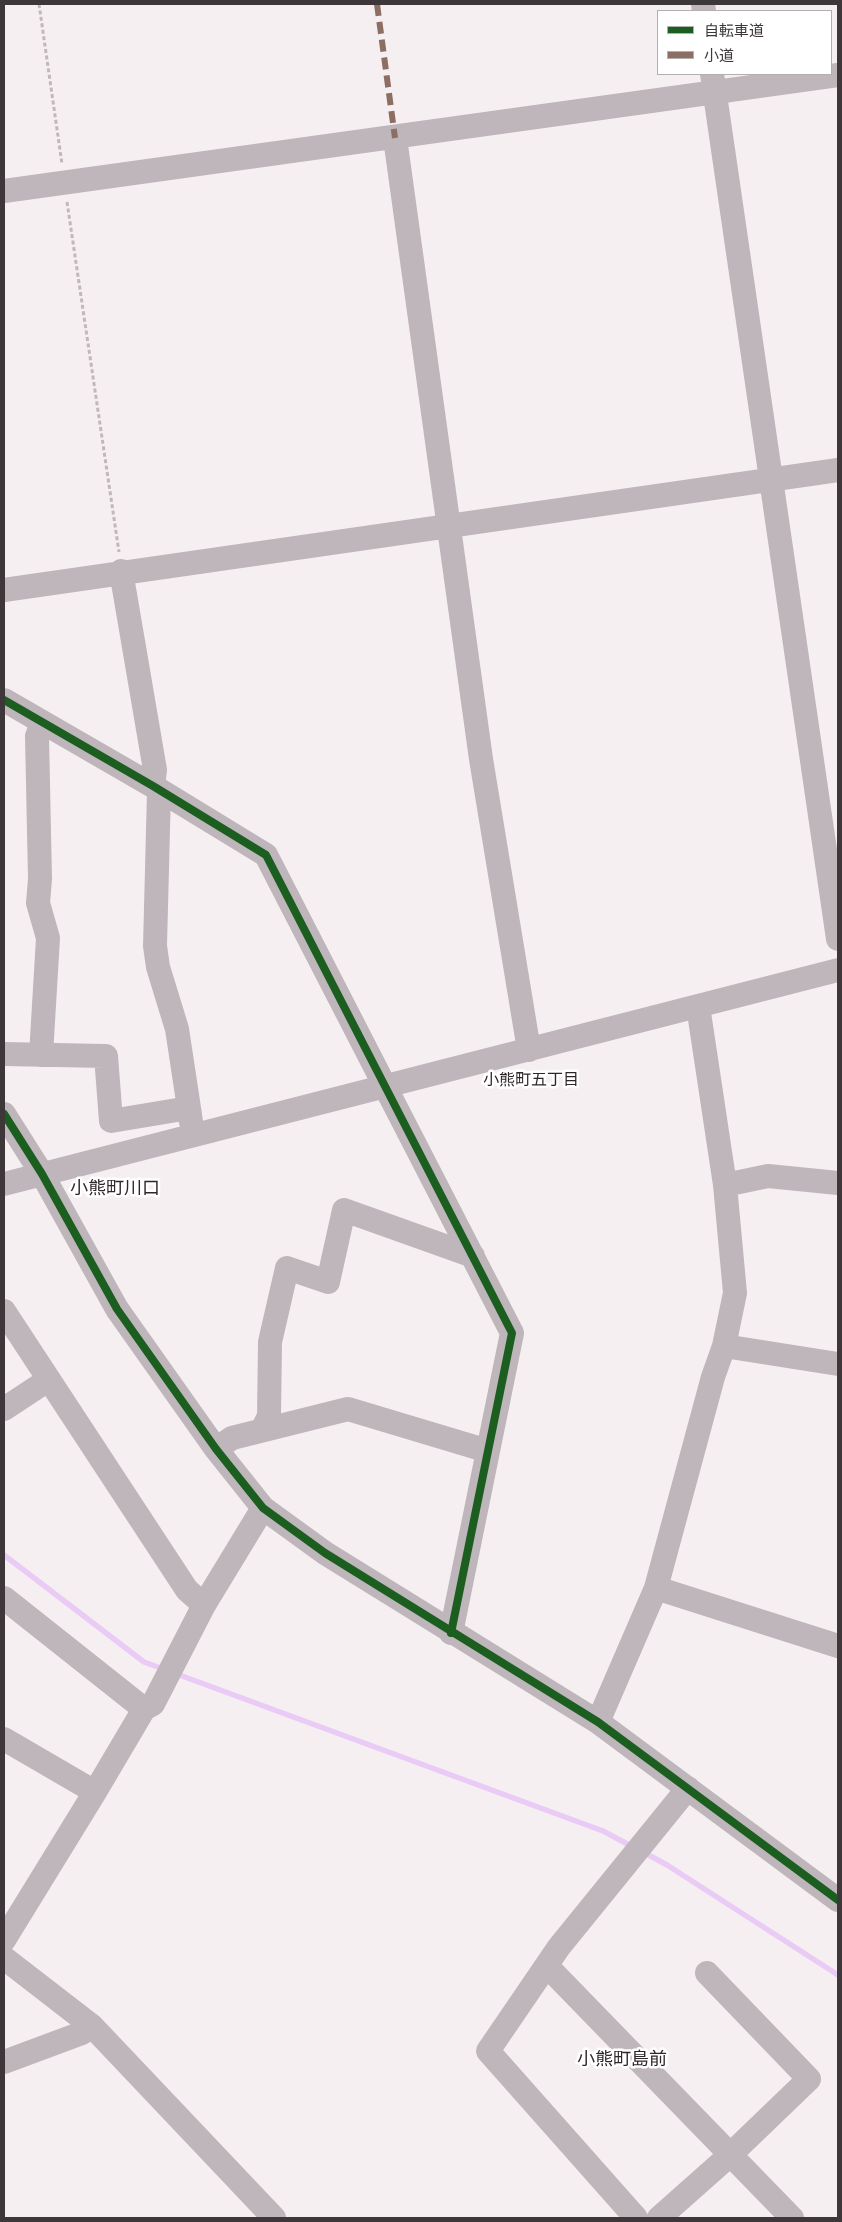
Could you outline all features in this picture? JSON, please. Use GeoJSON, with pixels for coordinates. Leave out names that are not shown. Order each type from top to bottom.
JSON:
{"type":"FeatureCollection","features":[{"type":"Feature","properties":{"kind":"street"},"geometry":{"type":"LineString","coordinates":[[4,192],[64,182],[395,138],[714,83],[838,75]]}},
{"type":"Feature","properties":{"kind":"street"},"geometry":{"type":"LineString","coordinates":[[714,83],[838,939]]}},
{"type":"Feature","properties":{"kind":"street"},"geometry":{"type":"LineString","coordinates":[[395,138],[481,759],[529,1050]]}},
{"type":"Feature","properties":{"kind":"street"},"geometry":{"type":"LineString","coordinates":[[4,590],[121,571],[449,527],[838,470]]}},
{"type":"Feature","properties":{"kind":"street"},"geometry":{"type":"LineString","coordinates":[[121,571],[155,770],[155,946],[158,967],[177,1028],[194,1136]]}},
{"type":"Feature","properties":{"kind":"street"},"geometry":{"type":"LineString","coordinates":[[4,700],[266,855],[512,1333],[451,1633]]}},
{"type":"Feature","properties":{"kind":"street"},"geometry":{"type":"LineString","coordinates":[[41,1055],[48,938],[38,903],[40,879],[37,736],[42,723]]}},
{"type":"Feature","properties":{"kind":"street"},"geometry":{"type":"LineString","coordinates":[[4,1184],[838,970]]}},
{"type":"Feature","properties":{"kind":"street"},"geometry":{"type":"LineString","coordinates":[[598,1722],[656,1588],[708,1395],[724,1346],[735,1293],[725,1185],[698,1006]]}},
{"type":"Feature","properties":{"kind":"street"},"geometry":{"type":"LineString","coordinates":[[4,1054],[106,1056],[111,1121],[189,1108]]}},
{"type":"Feature","properties":{"kind":"street"},"geometry":{"type":"LineString","coordinates":[[4,1114],[42,1174],[117,1309],[216,1449],[263,1508],[325,1553],[451,1633],[598,1722],[838,1900]]}},
{"type":"Feature","properties":{"kind":"street"},"geometry":{"type":"LineString","coordinates":[[725,1185],[768,1176],[838,1183]]}},
{"type":"Feature","properties":{"kind":"street"},"geometry":{"type":"LineString","coordinates":[[262,1430],[269,1416],[270,1342],[287,1268],[328,1282],[344,1210],[473,1256]]}},
{"type":"Feature","properties":{"kind":"street"},"geometry":{"type":"LineString","coordinates":[[4,1311],[186,1590],[204,1605]]}},
{"type":"Feature","properties":{"kind":"street"},"geometry":{"type":"LineString","coordinates":[[724,1346],[838,1364]]}},
{"type":"Feature","properties":{"kind":"street"},"geometry":{"type":"LineString","coordinates":[[4,1410],[48,1380]]}},
{"type":"Feature","properties":{"kind":"street"},"geometry":{"type":"LineString","coordinates":[[216,1449],[232,1438],[348,1409],[488,1451]]}},
{"type":"Feature","properties":{"kind":"street"},"geometry":{"type":"LineString","coordinates":[[4,1940],[184,1647],[204,1605],[263,1508]]}},
{"type":"Feature","properties":{"kind":"street"},"geometry":{"type":"LineString","coordinates":[[656,1588],[838,1646]]}},
{"type":"Feature","properties":{"kind":"street"},"geometry":{"type":"LineString","coordinates":[[4,1598],[151,1702]]}},
{"type":"Feature","properties":{"kind":"street"},"geometry":{"type":"LineString","coordinates":[[4,1739],[95,1792]]}},
{"type":"Feature","properties":{"kind":"street"},"geometry":{"type":"LineString","coordinates":[[636,2218],[488,2051],[559,1947],[688,1788]]}},
{"type":"Feature","properties":{"kind":"street"},"geometry":{"type":"LineString","coordinates":[[4,1958],[92,2026],[274,2218]]}},
{"type":"Feature","properties":{"kind":"street"},"geometry":{"type":"LineString","coordinates":[[547,1966],[792,2218]]}},
{"type":"Feature","properties":{"kind":"street"},"geometry":{"type":"LineString","coordinates":[[658,2218],[730,2155],[809,2079],[707,1973]]}},
{"type":"Feature","properties":{"kind":"street"},"geometry":{"type":"LineString","coordinates":[[4,2062],[82,2033],[92,2026]]}},
{"type":"Feature","properties":{"kind":"path"},"geometry":{"type":"LineString","coordinates":[[39,4],[121,571]]}},
{"type":"Feature","properties":{"kind":"waterway"},"geometry":{"type":"LineString","coordinates":[[4,1555],[144,1662],[166,1670]]}},
{"type":"Feature","properties":{"kind":"waterway"},"geometry":{"type":"LineString","coordinates":[[174,1673],[603,1831],[633,1847]]}},
{"type":"Feature","properties":{"kind":"waterway"},"geometry":{"type":"LineString","coordinates":[[643,1852],[667,1865],[838,1975]]}},
{"type":"Feature","properties":{"kind":"marked path"},"geometry":{"type":"LineString","coordinates":[[377,4],[395,138]]}},
{"type":"Feature","properties":{"kind":"cycle path"},"geometry":{"type":"LineString","coordinates":[[4,700],[153,786],[266,855],[512,1333],[451,1633]]}},
{"type":"Feature","properties":{"kind":"cycle path"},"geometry":{"type":"LineString","coordinates":[[4,1114],[42,1174],[117,1309],[216,1449],[263,1508],[325,1553],[598,1722],[838,1900]]}},
{"type":"Feature","properties":{"kind":"district","name":"小熊町五丁目"},"geometry":{"type":"Point","coordinates":[531,1080]}},
{"type":"Feature","properties":{"kind":"district","name":"小熊町川口"},"geometry":{"type":"Point","coordinates":[115,1188]}},
{"type":"Feature","properties":{"kind":"district","name":"小熊町島前"},"geometry":{"type":"Point","coordinates":[622,2059]}}]}
